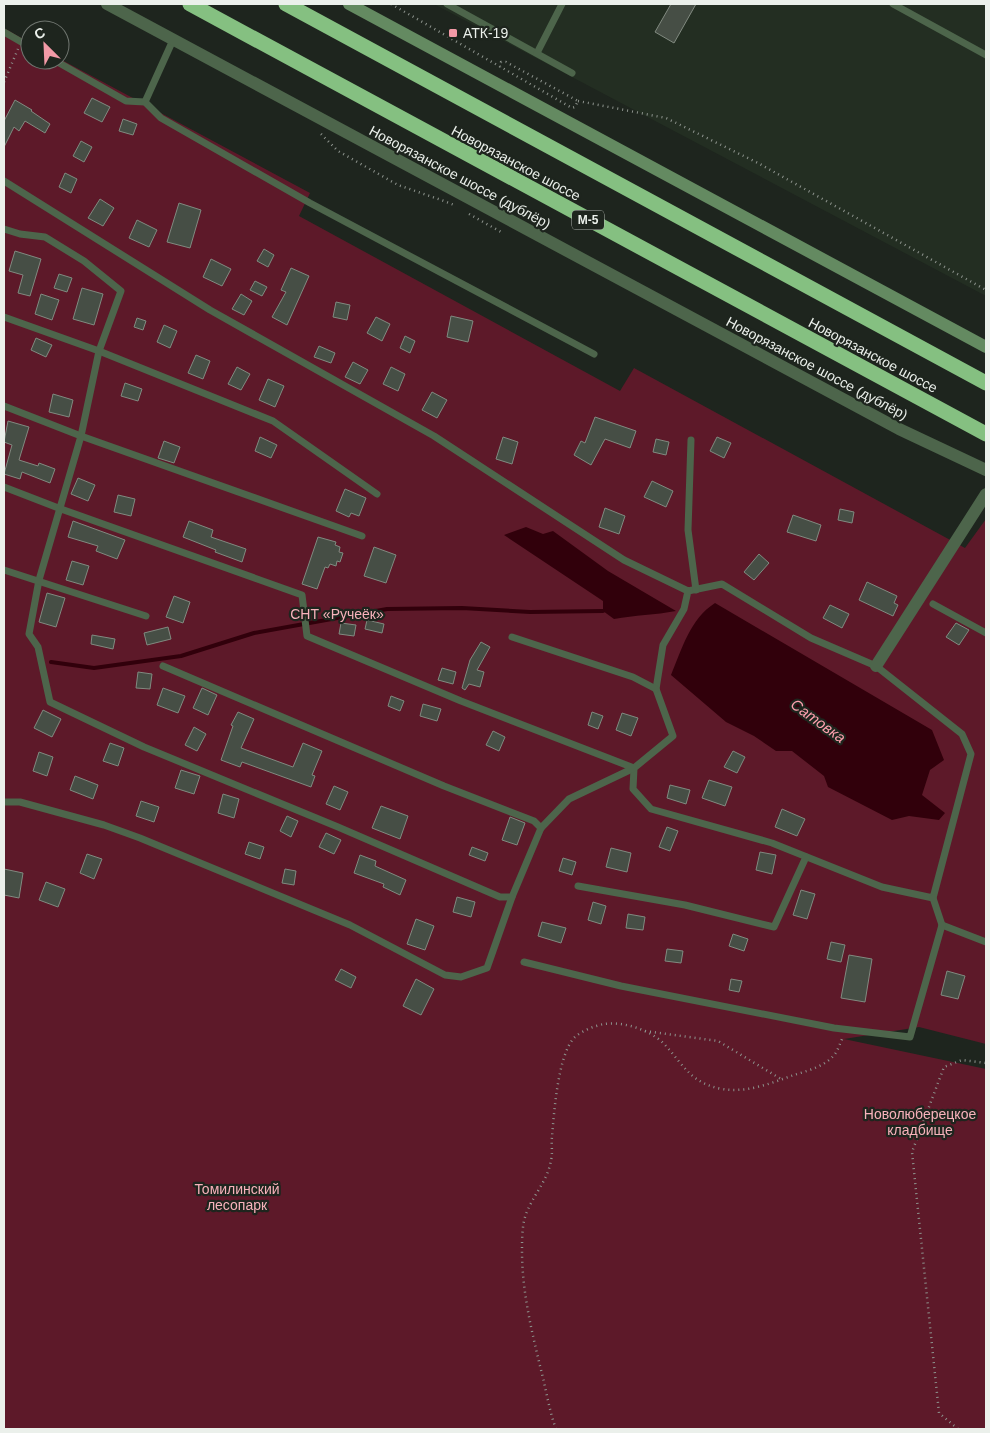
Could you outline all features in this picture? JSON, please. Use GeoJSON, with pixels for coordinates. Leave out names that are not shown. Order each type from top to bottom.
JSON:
{"type":"FeatureCollection","features":[{"type":"Feature","properties":{"kind":"highway","name":"Новорязанское шоссе"},"geometry":{"type":"LineString","coordinates":[[190,4],[986,434]]}},
{"type":"Feature","properties":{"kind":"highway","name":"Новорязанское шоссе"},"geometry":{"type":"LineString","coordinates":[[286,4],[986,383]]}},
{"type":"Feature","properties":{"kind":"street","name":"Новорязанское шоссе (дублёр)"},"geometry":{"type":"LineString","coordinates":[[107,4],[899,430],[986,470]]}},
{"type":"Feature","properties":{"kind":"street"},"geometry":{"type":"LineString","coordinates":[[350,4],[986,347]]}},
{"type":"Feature","properties":{"kind":"street"},"geometry":{"type":"LineString","coordinates":[[876,666],[986,494]]}},
{"type":"Feature","properties":{"kind":"lane"},"geometry":{"type":"LineString","coordinates":[[447,4],[572,73]]}},
{"type":"Feature","properties":{"kind":"lane"},"geometry":{"type":"LineString","coordinates":[[537,53],[562,4]]}},
{"type":"Feature","properties":{"kind":"lane"},"geometry":{"type":"LineString","coordinates":[[893,4],[986,55]]}},
{"type":"Feature","properties":{"kind":"lane"},"geometry":{"type":"LineString","coordinates":[[4,32],[20,41]]}},
{"type":"Feature","properties":{"kind":"lane"},"geometry":{"type":"LineString","coordinates":[[145,102],[174,40]]}},
{"type":"Feature","properties":{"kind":"lane"},"geometry":{"type":"LineString","coordinates":[[70,69],[126,101],[145,102],[161,118],[310,202],[594,354]]}},
{"type":"Feature","properties":{"kind":"lane"},"geometry":{"type":"LineString","coordinates":[[4,180],[210,310],[434,436],[624,560],[688,592],[722,584],[811,638],[876,666],[962,734],[971,754],[933,898],[942,925],[910,1037],[847,1029],[621,986],[524,962]]}},
{"type":"Feature","properties":{"kind":"lane"},"geometry":{"type":"LineString","coordinates":[[4,229],[20,234],[45,236],[84,261],[121,291],[99,351],[81,436],[39,580],[29,634],[38,647],[50,702],[144,747],[338,827],[500,897],[512,897]]}},
{"type":"Feature","properties":{"kind":"lane"},"geometry":{"type":"LineString","coordinates":[[4,317],[99,351],[273,421],[377,494]]}},
{"type":"Feature","properties":{"kind":"lane"},"geometry":{"type":"LineString","coordinates":[[4,406],[81,436],[362,536]]}},
{"type":"Feature","properties":{"kind":"lane"},"geometry":{"type":"LineString","coordinates":[[691,440],[688,530],[696,590]]}},
{"type":"Feature","properties":{"kind":"lane"},"geometry":{"type":"LineString","coordinates":[[4,487],[60,509],[302,595],[308,636],[461,701],[634,768]]}},
{"type":"Feature","properties":{"kind":"lane"},"geometry":{"type":"LineString","coordinates":[[4,570],[146,616]]}},
{"type":"Feature","properties":{"kind":"lane"},"geometry":{"type":"LineString","coordinates":[[4,802],[20,802],[104,825],[140,838],[350,925],[445,974],[461,977],[487,968],[512,897],[541,828],[568,799],[634,768],[672,736],[656,689],[663,645],[684,609],[688,592]]}},
{"type":"Feature","properties":{"kind":"lane"},"geometry":{"type":"LineString","coordinates":[[933,604],[986,633]]}},
{"type":"Feature","properties":{"kind":"lane"},"geometry":{"type":"LineString","coordinates":[[512,637],[634,677],[656,689]]}},
{"type":"Feature","properties":{"kind":"lane"},"geometry":{"type":"LineString","coordinates":[[163,666],[444,786],[534,820],[541,828]]}},
{"type":"Feature","properties":{"kind":"lane"},"geometry":{"type":"LineString","coordinates":[[634,768],[633,789],[651,810],[772,843],[882,887],[933,898]]}},
{"type":"Feature","properties":{"kind":"lane"},"geometry":{"type":"LineString","coordinates":[[578,886],[685,905],[774,927],[806,857]]}},
{"type":"Feature","properties":{"kind":"lane"},"geometry":{"type":"LineString","coordinates":[[942,925],[986,942]]}},
{"type":"Feature","properties":{"kind":"path"},"geometry":{"type":"LineString","coordinates":[[391,4],[572,108],[575,107],[578,101]]}},
{"type":"Feature","properties":{"kind":"path"},"geometry":{"type":"LineString","coordinates":[[4,82],[20,44]]}},
{"type":"Feature","properties":{"kind":"path"},"geometry":{"type":"LineString","coordinates":[[500,67],[501,62],[506,62],[578,101],[666,118],[758,163],[986,290]]}},
{"type":"Feature","properties":{"kind":"path"},"geometry":{"type":"LineString","coordinates":[[320,132],[338,151],[398,185],[444,201]]}},
{"type":"Feature","properties":{"kind":"path"},"geometry":{"type":"LineString","coordinates":[[471,215],[501,232]]}},
{"type":"Feature","properties":{"kind":"path"},"geometry":{"type":"LineString","coordinates":[[556,1429],[530,1326],[522,1268],[523,1224],[530,1202],[548,1171],[552,1159],[556,1094],[564,1059],[572,1039],[580,1032],[604,1024],[616,1024],[641,1030],[718,1041],[782,1079]]}},
{"type":"Feature","properties":{"kind":"path"},"geometry":{"type":"LineString","coordinates":[[641,1030],[653,1035],[665,1045],[683,1068],[694,1078],[722,1089],[736,1090],[758,1087],[821,1066],[834,1055],[847,1029]]}},
{"type":"Feature","properties":{"kind":"path"},"geometry":{"type":"LineString","coordinates":[[958,1429],[939,1413],[912,1152],[944,1067],[962,1060],[986,1062]]}},
{"type":"Feature","properties":{"kind":"shaded area"},"geometry":{"type":"Polygon","coordinates":[[[434,4],[986,4],[986,296],[434,4]]]}},
{"type":"Feature","properties":{"kind":"green space","name":"СНТ «Ручеёк»"},"geometry":{"type":"Polygon","coordinates":[[[4,28],[20,37],[20,70],[70,70],[70,64],[310,193],[299,216],[620,391],[634,368],[965,548],[986,519],[986,1044],[919,1027],[844,1039],[986,1069],[986,1429],[4,1429],[4,28]]]}},
{"type":"Feature","properties":{"kind":"water"},"geometry":{"type":"Polygon","coordinates":[[[526,527],[543,534],[553,531],[608,571],[676,611],[614,619],[603,611],[603,601],[504,535],[526,527]]]}},
{"type":"Feature","properties":{"kind":"water","name":"Сатовка"},"geometry":{"type":"Polygon","coordinates":[[[715,603],[932,730],[944,760],[930,770],[922,795],[945,813],[939,820],[909,816],[892,820],[828,787],[824,776],[792,751],[776,751],[754,736],[726,722],[671,675],[693,626],[699,617],[715,603]]]}},
{"type":"Feature","properties":{"kind":"building"},"geometry":{"type":"Polygon","coordinates":[[[671,4],[696,4],[674,43],[655,32],[671,4]]]}},
{"type":"Feature","properties":{"kind":"building"},"geometry":{"type":"Polygon","coordinates":[[[92,98],[110,107],[102,122],[84,113],[92,98]]]}},
{"type":"Feature","properties":{"kind":"building"},"geometry":{"type":"Polygon","coordinates":[[[15,100],[50,124],[45,133],[25,121],[19,131],[14,127],[4,147],[4,121],[15,100]]]}},
{"type":"Feature","properties":{"kind":"building"},"geometry":{"type":"Polygon","coordinates":[[[123,119],[137,124],[133,135],[119,131],[123,119]]]}},
{"type":"Feature","properties":{"kind":"building"},"geometry":{"type":"Polygon","coordinates":[[[81,141],[92,147],[84,162],[73,156],[81,141]]]}},
{"type":"Feature","properties":{"kind":"building"},"geometry":{"type":"Polygon","coordinates":[[[65,173],[77,179],[71,193],[59,187],[65,173]]]}},
{"type":"Feature","properties":{"kind":"building"},"geometry":{"type":"Polygon","coordinates":[[[100,199],[114,208],[103,226],[88,218],[100,199]]]}},
{"type":"Feature","properties":{"kind":"building"},"geometry":{"type":"Polygon","coordinates":[[[179,203],[201,210],[190,248],[167,242],[179,203]]]}},
{"type":"Feature","properties":{"kind":"building"},"geometry":{"type":"Polygon","coordinates":[[[137,220],[157,230],[149,247],[129,238],[137,220]]]}},
{"type":"Feature","properties":{"kind":"building"},"geometry":{"type":"Polygon","coordinates":[[[264,249],[274,255],[268,267],[257,261],[264,249]]]}},
{"type":"Feature","properties":{"kind":"building"},"geometry":{"type":"Polygon","coordinates":[[[15,251],[41,259],[30,296],[18,293],[23,275],[9,271],[15,251]]]}},
{"type":"Feature","properties":{"kind":"building"},"geometry":{"type":"Polygon","coordinates":[[[211,259],[231,269],[222,286],[203,277],[211,259]]]}},
{"type":"Feature","properties":{"kind":"building"},"geometry":{"type":"Polygon","coordinates":[[[291,268],[309,276],[287,325],[272,317],[286,292],[281,290],[291,268]]]}},
{"type":"Feature","properties":{"kind":"building"},"geometry":{"type":"Polygon","coordinates":[[[59,274],[72,278],[67,292],[54,288],[59,274]]]}},
{"type":"Feature","properties":{"kind":"building"},"geometry":{"type":"Polygon","coordinates":[[[255,281],[267,287],[262,296],[250,290],[255,281]]]}},
{"type":"Feature","properties":{"kind":"building"},"geometry":{"type":"Polygon","coordinates":[[[82,288],[103,294],[94,325],[73,319],[82,288]]]}},
{"type":"Feature","properties":{"kind":"building"},"geometry":{"type":"Polygon","coordinates":[[[41,294],[59,300],[52,320],[35,314],[41,294]]]}},
{"type":"Feature","properties":{"kind":"building"},"geometry":{"type":"Polygon","coordinates":[[[241,294],[252,301],[244,315],[232,309],[241,294]]]}},
{"type":"Feature","properties":{"kind":"building"},"geometry":{"type":"Polygon","coordinates":[[[336,302],[350,305],[347,320],[333,317],[336,302]]]}},
{"type":"Feature","properties":{"kind":"building"},"geometry":{"type":"Polygon","coordinates":[[[451,316],[473,321],[468,342],[447,337],[451,316]]]}},
{"type":"Feature","properties":{"kind":"building"},"geometry":{"type":"Polygon","coordinates":[[[376,317],[390,324],[382,341],[367,333],[376,317]]]}},
{"type":"Feature","properties":{"kind":"building"},"geometry":{"type":"Polygon","coordinates":[[[137,318],[146,321],[143,330],[134,327],[137,318]]]}},
{"type":"Feature","properties":{"kind":"building"},"geometry":{"type":"Polygon","coordinates":[[[164,325],[177,331],[170,348],[157,342],[164,325]]]}},
{"type":"Feature","properties":{"kind":"building"},"geometry":{"type":"Polygon","coordinates":[[[405,336],[415,341],[410,353],[400,348],[405,336]]]}},
{"type":"Feature","properties":{"kind":"building"},"geometry":{"type":"Polygon","coordinates":[[[36,338],[52,345],[46,357],[31,350],[36,338]]]}},
{"type":"Feature","properties":{"kind":"building"},"geometry":{"type":"Polygon","coordinates":[[[319,346],[335,353],[331,363],[314,357],[319,346]]]}},
{"type":"Feature","properties":{"kind":"building"},"geometry":{"type":"Polygon","coordinates":[[[196,355],[210,361],[203,379],[188,373],[196,355]]]}},
{"type":"Feature","properties":{"kind":"building"},"geometry":{"type":"Polygon","coordinates":[[[353,362],[368,370],[360,384],[345,377],[353,362]]]}},
{"type":"Feature","properties":{"kind":"building"},"geometry":{"type":"Polygon","coordinates":[[[237,367],[250,374],[241,390],[228,384],[237,367]]]}},
{"type":"Feature","properties":{"kind":"building"},"geometry":{"type":"Polygon","coordinates":[[[391,367],[405,374],[398,391],[383,384],[391,367]]]}},
{"type":"Feature","properties":{"kind":"building"},"geometry":{"type":"Polygon","coordinates":[[[268,379],[284,386],[275,407],[259,400],[268,379]]]}},
{"type":"Feature","properties":{"kind":"building"},"geometry":{"type":"Polygon","coordinates":[[[125,383],[142,389],[138,401],[121,396],[125,383]]]}},
{"type":"Feature","properties":{"kind":"building"},"geometry":{"type":"Polygon","coordinates":[[[432,392],[447,400],[437,418],[422,410],[432,392]]]}},
{"type":"Feature","properties":{"kind":"building"},"geometry":{"type":"Polygon","coordinates":[[[53,394],[73,400],[69,417],[49,412],[53,394]]]}},
{"type":"Feature","properties":{"kind":"building"},"geometry":{"type":"Polygon","coordinates":[[[595,417],[636,431],[630,448],[605,439],[591,465],[574,455],[581,441],[585,443],[595,417]]]}},
{"type":"Feature","properties":{"kind":"building"},"geometry":{"type":"Polygon","coordinates":[[[8,421],[29,427],[19,460],[38,466],[39,463],[55,469],[50,483],[22,472],[20,479],[4,474],[12,445],[4,442],[8,421]]]}},
{"type":"Feature","properties":{"kind":"building"},"geometry":{"type":"Polygon","coordinates":[[[260,437],[277,445],[271,458],[255,451],[260,437]]]}},
{"type":"Feature","properties":{"kind":"building"},"geometry":{"type":"Polygon","coordinates":[[[503,437],[518,442],[512,464],[496,459],[503,437]]]}},
{"type":"Feature","properties":{"kind":"building"},"geometry":{"type":"Polygon","coordinates":[[[717,437],[731,443],[724,458],[710,451],[717,437]]]}},
{"type":"Feature","properties":{"kind":"building"},"geometry":{"type":"Polygon","coordinates":[[[656,439],[669,442],[666,455],[653,452],[656,439]]]}},
{"type":"Feature","properties":{"kind":"building"},"geometry":{"type":"Polygon","coordinates":[[[164,441],[180,447],[174,463],[158,458],[164,441]]]}},
{"type":"Feature","properties":{"kind":"building"},"geometry":{"type":"Polygon","coordinates":[[[78,478],[95,485],[88,501],[71,494],[78,478]]]}},
{"type":"Feature","properties":{"kind":"building"},"geometry":{"type":"Polygon","coordinates":[[[652,481],[673,491],[666,507],[644,497],[652,481]]]}},
{"type":"Feature","properties":{"kind":"building"},"geometry":{"type":"Polygon","coordinates":[[[345,489],[366,498],[359,516],[351,513],[349,517],[336,511],[345,489]]]}},
{"type":"Feature","properties":{"kind":"building"},"geometry":{"type":"Polygon","coordinates":[[[118,495],[135,499],[131,516],[114,512],[118,495]]]}},
{"type":"Feature","properties":{"kind":"building"},"geometry":{"type":"Polygon","coordinates":[[[605,508],[625,516],[619,534],[599,527],[605,508]]]}},
{"type":"Feature","properties":{"kind":"building"},"geometry":{"type":"Polygon","coordinates":[[[840,509],[854,512],[852,523],[838,520],[840,509]]]}},
{"type":"Feature","properties":{"kind":"building"},"geometry":{"type":"Polygon","coordinates":[[[793,515],[821,525],[816,541],[787,532],[793,515]]]}},
{"type":"Feature","properties":{"kind":"building"},"geometry":{"type":"Polygon","coordinates":[[[73,521],[125,540],[117,559],[96,551],[98,546],[68,537],[73,521]]]}},
{"type":"Feature","properties":{"kind":"building"},"geometry":{"type":"Polygon","coordinates":[[[189,521],[213,530],[211,537],[246,549],[242,562],[183,537],[189,521]]]}},
{"type":"Feature","properties":{"kind":"building"},"geometry":{"type":"Polygon","coordinates":[[[318,537],[336,542],[335,545],[340,547],[339,552],[343,553],[340,562],[337,561],[336,566],[330,564],[328,568],[325,567],[317,589],[302,584],[318,537]]]}},
{"type":"Feature","properties":{"kind":"building"},"geometry":{"type":"Polygon","coordinates":[[[374,547],[396,555],[386,583],[364,576],[374,547]]]}},
{"type":"Feature","properties":{"kind":"building"},"geometry":{"type":"Polygon","coordinates":[[[759,554],[769,563],[754,580],[744,572],[759,554]]]}},
{"type":"Feature","properties":{"kind":"building"},"geometry":{"type":"Polygon","coordinates":[[[72,561],[89,566],[83,585],[66,580],[72,561]]]}},
{"type":"Feature","properties":{"kind":"building"},"geometry":{"type":"Polygon","coordinates":[[[867,582],[897,596],[894,603],[898,605],[893,616],[859,600],[867,582]]]}},
{"type":"Feature","properties":{"kind":"building"},"geometry":{"type":"Polygon","coordinates":[[[47,593],[65,598],[56,627],[39,622],[47,593]]]}},
{"type":"Feature","properties":{"kind":"building"},"geometry":{"type":"Polygon","coordinates":[[[174,596],[190,602],[183,623],[166,617],[174,596]]]}},
{"type":"Feature","properties":{"kind":"building"},"geometry":{"type":"Polygon","coordinates":[[[830,605],[849,614],[842,628],[823,618],[830,605]]]}},
{"type":"Feature","properties":{"kind":"building"},"geometry":{"type":"Polygon","coordinates":[[[367,620],[384,624],[382,633],[365,629],[367,620]]]}},
{"type":"Feature","properties":{"kind":"building"},"geometry":{"type":"Polygon","coordinates":[[[341,623],[356,625],[354,636],[339,634],[341,623]]]}},
{"type":"Feature","properties":{"kind":"building"},"geometry":{"type":"Polygon","coordinates":[[[956,623],[969,630],[959,645],[946,637],[956,623]]]}},
{"type":"Feature","properties":{"kind":"building"},"geometry":{"type":"Polygon","coordinates":[[[168,627],[171,639],[147,645],[144,633],[168,627]]]}},
{"type":"Feature","properties":{"kind":"building"},"geometry":{"type":"Polygon","coordinates":[[[92,635],[115,639],[113,649],[91,644],[92,635]]]}},
{"type":"Feature","properties":{"kind":"building"},"geometry":{"type":"Polygon","coordinates":[[[481,642],[490,647],[477,670],[484,672],[480,687],[469,684],[465,690],[462,688],[470,660],[481,642]]]}},
{"type":"Feature","properties":{"kind":"building"},"geometry":{"type":"Polygon","coordinates":[[[442,668],[456,672],[453,684],[438,680],[442,668]]]}},
{"type":"Feature","properties":{"kind":"building"},"geometry":{"type":"Polygon","coordinates":[[[138,672],[152,674],[150,689],[136,688],[138,672]]]}},
{"type":"Feature","properties":{"kind":"building"},"geometry":{"type":"Polygon","coordinates":[[[163,688],[185,696],[178,713],[157,705],[163,688]]]}},
{"type":"Feature","properties":{"kind":"building"},"geometry":{"type":"Polygon","coordinates":[[[202,688],[217,695],[208,715],[193,708],[202,688]]]}},
{"type":"Feature","properties":{"kind":"building"},"geometry":{"type":"Polygon","coordinates":[[[391,696],[404,701],[400,711],[388,706],[391,696]]]}},
{"type":"Feature","properties":{"kind":"building"},"geometry":{"type":"Polygon","coordinates":[[[423,704],[441,709],[437,721],[420,716],[423,704]]]}},
{"type":"Feature","properties":{"kind":"building"},"geometry":{"type":"Polygon","coordinates":[[[43,710],[61,719],[52,737],[34,728],[43,710]]]}},
{"type":"Feature","properties":{"kind":"building"},"geometry":{"type":"Polygon","coordinates":[[[238,712],[254,719],[241,748],[293,767],[303,743],[322,751],[312,775],[315,776],[311,787],[242,762],[240,767],[221,760],[233,726],[231,725],[238,712]]]}},
{"type":"Feature","properties":{"kind":"building"},"geometry":{"type":"Polygon","coordinates":[[[592,712],[603,716],[598,729],[588,725],[592,712]]]}},
{"type":"Feature","properties":{"kind":"building"},"geometry":{"type":"Polygon","coordinates":[[[622,713],[638,718],[631,736],[616,730],[622,713]]]}},
{"type":"Feature","properties":{"kind":"building"},"geometry":{"type":"Polygon","coordinates":[[[194,727],[206,734],[197,751],[185,745],[194,727]]]}},
{"type":"Feature","properties":{"kind":"building"},"geometry":{"type":"Polygon","coordinates":[[[493,731],[505,737],[499,751],[486,745],[493,731]]]}},
{"type":"Feature","properties":{"kind":"building"},"geometry":{"type":"Polygon","coordinates":[[[110,743],[124,748],[118,766],[103,761],[110,743]]]}},
{"type":"Feature","properties":{"kind":"building"},"geometry":{"type":"Polygon","coordinates":[[[733,751],[745,757],[737,773],[724,767],[733,751]]]}},
{"type":"Feature","properties":{"kind":"building"},"geometry":{"type":"Polygon","coordinates":[[[39,752],[53,757],[47,776],[33,771],[39,752]]]}},
{"type":"Feature","properties":{"kind":"building"},"geometry":{"type":"Polygon","coordinates":[[[181,770],[200,776],[194,794],[175,788],[181,770]]]}},
{"type":"Feature","properties":{"kind":"building"},"geometry":{"type":"Polygon","coordinates":[[[75,776],[98,785],[93,799],[70,790],[75,776]]]}},
{"type":"Feature","properties":{"kind":"building"},"geometry":{"type":"Polygon","coordinates":[[[709,780],[732,787],[725,806],[702,798],[709,780]]]}},
{"type":"Feature","properties":{"kind":"building"},"geometry":{"type":"Polygon","coordinates":[[[670,785],[690,790],[686,804],[667,798],[670,785]]]}},
{"type":"Feature","properties":{"kind":"building"},"geometry":{"type":"Polygon","coordinates":[[[334,786],[348,792],[340,810],[326,804],[334,786]]]}},
{"type":"Feature","properties":{"kind":"building"},"geometry":{"type":"Polygon","coordinates":[[[223,794],[239,799],[234,818],[218,813],[223,794]]]}},
{"type":"Feature","properties":{"kind":"building"},"geometry":{"type":"Polygon","coordinates":[[[141,801],[159,807],[154,822],[136,816],[141,801]]]}},
{"type":"Feature","properties":{"kind":"building"},"geometry":{"type":"Polygon","coordinates":[[[381,806],[408,816],[400,839],[372,828],[381,806]]]}},
{"type":"Feature","properties":{"kind":"building"},"geometry":{"type":"Polygon","coordinates":[[[782,809],[805,819],[797,836],[775,827],[782,809]]]}},
{"type":"Feature","properties":{"kind":"building"},"geometry":{"type":"Polygon","coordinates":[[[287,816],[298,821],[291,837],[280,831],[287,816]]]}},
{"type":"Feature","properties":{"kind":"building"},"geometry":{"type":"Polygon","coordinates":[[[510,817],[525,823],[517,845],[502,840],[510,817]]]}},
{"type":"Feature","properties":{"kind":"building"},"geometry":{"type":"Polygon","coordinates":[[[667,827],[678,831],[670,851],[659,847],[667,827]]]}},
{"type":"Feature","properties":{"kind":"building"},"geometry":{"type":"Polygon","coordinates":[[[326,833],[341,840],[334,854],[319,847],[326,833]]]}},
{"type":"Feature","properties":{"kind":"building"},"geometry":{"type":"Polygon","coordinates":[[[249,842],[264,847],[260,859],[245,854],[249,842]]]}},
{"type":"Feature","properties":{"kind":"building"},"geometry":{"type":"Polygon","coordinates":[[[472,847],[488,853],[485,861],[469,855],[472,847]]]}},
{"type":"Feature","properties":{"kind":"building"},"geometry":{"type":"Polygon","coordinates":[[[611,848],[631,853],[627,872],[606,867],[611,848]]]}},
{"type":"Feature","properties":{"kind":"building"},"geometry":{"type":"Polygon","coordinates":[[[760,852],[776,855],[772,874],[756,870],[760,852]]]}},
{"type":"Feature","properties":{"kind":"building"},"geometry":{"type":"Polygon","coordinates":[[[87,854],[102,859],[94,879],[80,873],[87,854]]]}},
{"type":"Feature","properties":{"kind":"building"},"geometry":{"type":"Polygon","coordinates":[[[360,855],[376,861],[375,866],[406,880],[400,895],[383,887],[384,884],[354,873],[360,855]]]}},
{"type":"Feature","properties":{"kind":"building"},"geometry":{"type":"Polygon","coordinates":[[[563,858],[576,862],[572,875],[559,871],[563,858]]]}},
{"type":"Feature","properties":{"kind":"building"},"geometry":{"type":"Polygon","coordinates":[[[4,869],[23,873],[19,898],[4,895],[4,869]]]}},
{"type":"Feature","properties":{"kind":"building"},"geometry":{"type":"Polygon","coordinates":[[[285,869],[296,871],[294,885],[282,883],[285,869]]]}},
{"type":"Feature","properties":{"kind":"building"},"geometry":{"type":"Polygon","coordinates":[[[46,882],[65,889],[58,907],[39,900],[46,882]]]}},
{"type":"Feature","properties":{"kind":"building"},"geometry":{"type":"Polygon","coordinates":[[[801,890],[815,894],[807,919],[793,915],[801,890]]]}},
{"type":"Feature","properties":{"kind":"building"},"geometry":{"type":"Polygon","coordinates":[[[457,897],[475,902],[471,917],[453,912],[457,897]]]}},
{"type":"Feature","properties":{"kind":"building"},"geometry":{"type":"Polygon","coordinates":[[[593,902],[606,906],[601,924],[588,920],[593,902]]]}},
{"type":"Feature","properties":{"kind":"building"},"geometry":{"type":"Polygon","coordinates":[[[628,914],[645,917],[643,930],[626,928],[628,914]]]}},
{"type":"Feature","properties":{"kind":"building"},"geometry":{"type":"Polygon","coordinates":[[[416,919],[434,926],[425,950],[407,944],[416,919]]]}},
{"type":"Feature","properties":{"kind":"building"},"geometry":{"type":"Polygon","coordinates":[[[542,922],[566,928],[561,943],[538,936],[542,922]]]}},
{"type":"Feature","properties":{"kind":"building"},"geometry":{"type":"Polygon","coordinates":[[[733,934],[748,939],[744,951],[729,946],[733,934]]]}},
{"type":"Feature","properties":{"kind":"building"},"geometry":{"type":"Polygon","coordinates":[[[831,942],[845,945],[841,962],[827,959],[831,942]]]}},
{"type":"Feature","properties":{"kind":"building"},"geometry":{"type":"Polygon","coordinates":[[[667,949],[683,951],[681,963],[665,961],[667,949]]]}},
{"type":"Feature","properties":{"kind":"building"},"geometry":{"type":"Polygon","coordinates":[[[849,955],[872,959],[865,1002],[841,998],[849,955]]]}},
{"type":"Feature","properties":{"kind":"building"},"geometry":{"type":"Polygon","coordinates":[[[341,969],[356,977],[351,988],[335,980],[341,969]]]}},
{"type":"Feature","properties":{"kind":"building"},"geometry":{"type":"Polygon","coordinates":[[[947,971],[965,976],[958,999],[941,995],[947,971]]]}},
{"type":"Feature","properties":{"kind":"building"},"geometry":{"type":"Polygon","coordinates":[[[416,979],[434,989],[421,1015],[403,1006],[416,979]]]}},
{"type":"Feature","properties":{"kind":"building"},"geometry":{"type":"Polygon","coordinates":[[[731,979],[742,981],[739,992],[729,990],[731,979]]]}},
{"type":"Feature","properties":{"kind":"waterway"},"geometry":{"type":"LineString","coordinates":[[51,662],[94,668],[181,656],[254,633],[387,609],[462,608],[530,612],[603,611]]}},
{"type":"Feature","properties":{"kind":"place","name":"АТК-19"},"geometry":{"type":"Point","coordinates":[453,33]}},
{"type":"Feature","properties":{"kind":"park label","name":"Новолюберецкое кладбище"},"geometry":{"type":"Point","coordinates":[920,1122]}},
{"type":"Feature","properties":{"kind":"park label","name":"Томилинский лесопарк"},"geometry":{"type":"Point","coordinates":[237,1198]}}]}
